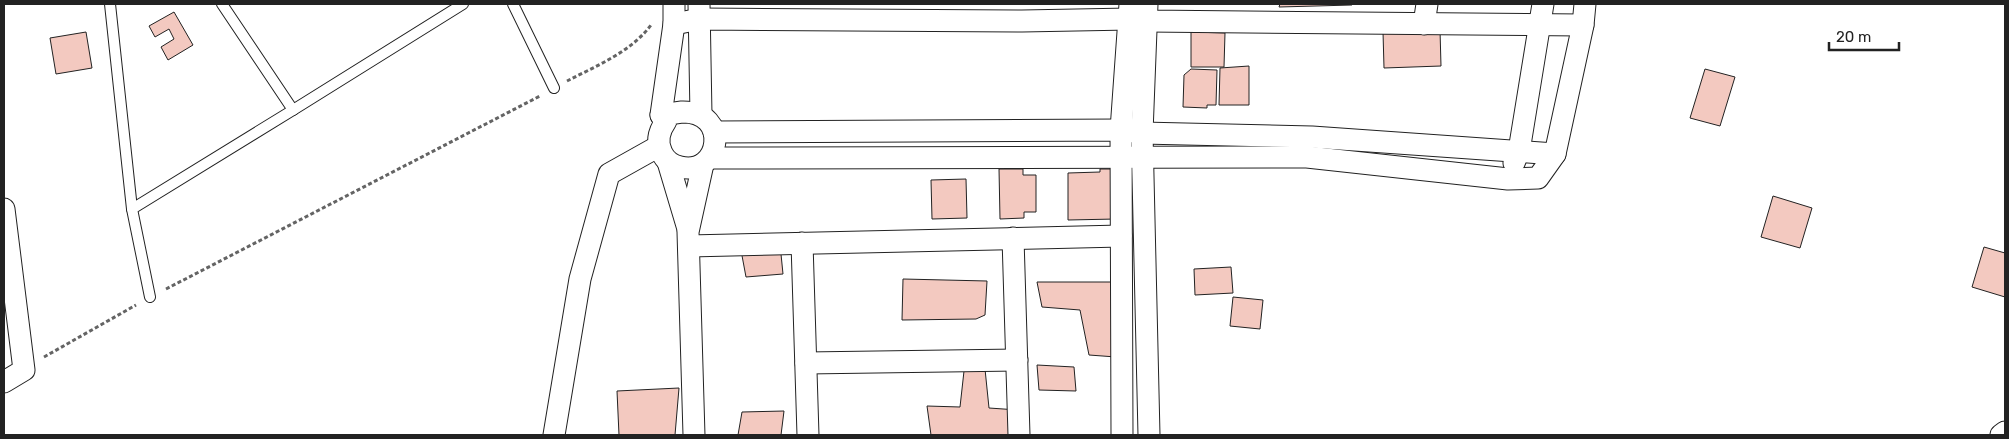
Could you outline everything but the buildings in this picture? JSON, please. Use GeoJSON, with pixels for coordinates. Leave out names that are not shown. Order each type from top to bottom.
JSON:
{"type":"FeatureCollection","features":[{"type":"Feature","properties":{"kind":"street"},"geometry":{"type":"LineString","coordinates":[[1508,179],[1519,151],[1543,4]]}},
{"type":"Feature","properties":{"kind":"street"},"geometry":{"type":"LineString","coordinates":[[664,154],[685,168],[706,161],[1307,157],[1508,179],[1538,178],[1555,154],[1583,25],[1585,4]]}},
{"type":"Feature","properties":{"kind":"street"},"geometry":{"type":"LineString","coordinates":[[689,239],[664,154],[661,128],[666,120],[661,115],[667,16],[700,11],[1425,14],[1541,25],[1583,25]]}},
{"type":"Feature","properties":{"kind":"street"},"geometry":{"type":"LineString","coordinates":[[700,11],[701,115]]}},
{"type":"Feature","properties":{"kind":"street"},"geometry":{"type":"LineString","coordinates":[[1122,435],[1120,130],[1139,12]]}},
{"type":"Feature","properties":{"kind":"street"},"geometry":{"type":"LineString","coordinates":[[1139,12],[1149,435]]}},
{"type":"Feature","properties":{"kind":"street"},"geometry":{"type":"LineString","coordinates":[[661,115],[692,112],[701,115],[712,125],[716,141],[706,161],[689,239],[694,435]]}},
{"type":"Feature","properties":{"kind":"street"},"geometry":{"type":"LineString","coordinates":[[714,132],[1120,130],[1142,133],[1312,137],[1555,154]]}},
{"type":"Feature","properties":{"kind":"street"},"geometry":{"type":"LineString","coordinates":[[554,435],[580,279],[609,174],[664,154]]}},
{"type":"Feature","properties":{"kind":"street"},"geometry":{"type":"LineString","coordinates":[[4,209],[24,370],[4,382]]}},
{"type":"Feature","properties":{"kind":"street"},"geometry":{"type":"LineString","coordinates":[[689,239],[802,243],[1121,236]]}},
{"type":"Feature","properties":{"kind":"street"},"geometry":{"type":"LineString","coordinates":[[1013,238],[1018,435]]}},
{"type":"Feature","properties":{"kind":"street"},"geometry":{"type":"LineString","coordinates":[[802,243],[808,435]]}},
{"type":"Feature","properties":{"kind":"street"},"geometry":{"type":"LineString","coordinates":[[806,363],[1017,360]]}},
{"type":"Feature","properties":{"kind":"street"},"geometry":{"type":"LineString","coordinates":[[2001,435],[2005,432]]}},
{"type":"Feature","properties":{"kind":"lane"},"geometry":{"type":"LineString","coordinates":[[110,4],[132,209],[150,297]]}},
{"type":"Feature","properties":{"kind":"lane"},"geometry":{"type":"LineString","coordinates":[[222,4],[293,110]]}},
{"type":"Feature","properties":{"kind":"lane"},"geometry":{"type":"LineString","coordinates":[[132,209],[463,4]]}},
{"type":"Feature","properties":{"kind":"lane"},"geometry":{"type":"LineString","coordinates":[[513,4],[554,88]]}},
{"type":"Feature","properties":{"kind":"path"},"geometry":{"type":"LineString","coordinates":[[24,370],[78,336],[150,297],[370,183],[456,141],[622,51],[650,27],[667,16]]}}]}
